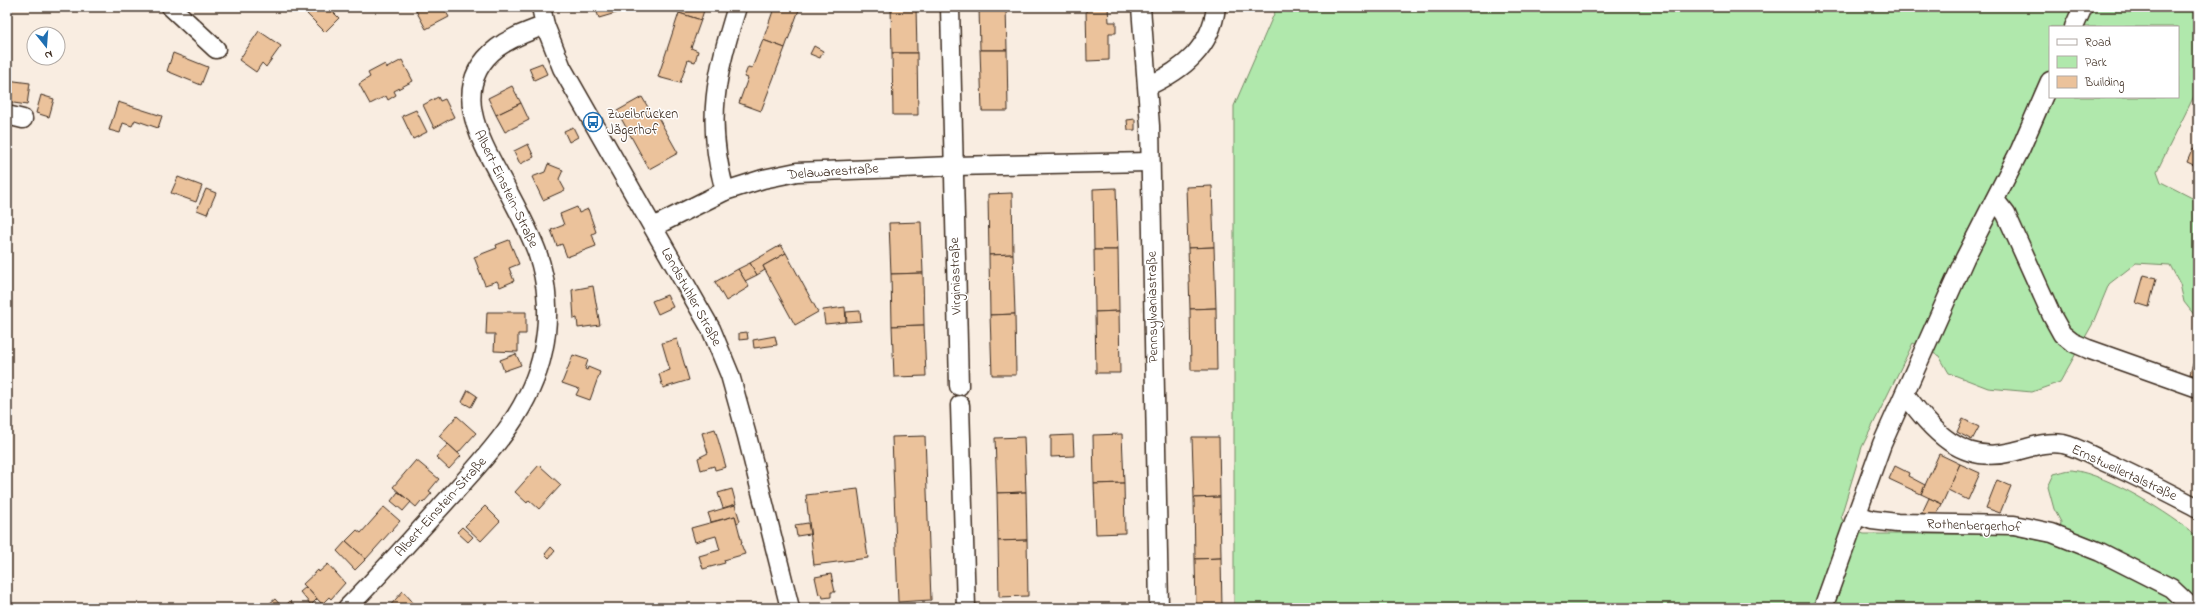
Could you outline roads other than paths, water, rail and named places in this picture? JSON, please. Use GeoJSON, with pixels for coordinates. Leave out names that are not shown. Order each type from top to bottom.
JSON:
{"type":"FeatureCollection","features":[{"type":"Feature","properties":{"kind":"street"},"geometry":{"type":"LineString","coordinates":[[171,7],[216,49]]}},
{"type":"Feature","properties":{"kind":"street","name":"Landstuhler Straße"},"geometry":{"type":"LineString","coordinates":[[541,7],[545,25],[562,68],[710,329],[730,375],[790,608]]}},
{"type":"Feature","properties":{"kind":"street"},"geometry":{"type":"LineString","coordinates":[[725,191],[718,166],[715,143],[713,121],[715,91],[723,52],[738,7]]}},
{"type":"Feature","properties":{"kind":"street"},"geometry":{"type":"LineString","coordinates":[[950,7],[953,166]]}},
{"type":"Feature","properties":{"kind":"street","name":"Pennsylvaniastraße"},"geometry":{"type":"LineString","coordinates":[[1141,7],[1148,86],[1159,608]]}},
{"type":"Feature","properties":{"kind":"street"},"geometry":{"type":"LineString","coordinates":[[1148,86],[1181,68],[1194,56],[1203,43],[1210,28],[1216,7]]}},
{"type":"Feature","properties":{"kind":"street"},"geometry":{"type":"LineString","coordinates":[[2074,26],[2083,7]]}},
{"type":"Feature","properties":{"kind":"street","name":"Albert-Einstein-Straße"},"geometry":{"type":"LineString","coordinates":[[348,608],[496,445],[520,412],[532,386],[543,351],[547,319],[545,287],[537,254],[522,218],[481,143],[474,124],[471,94],[477,73],[483,61],[492,52],[516,36],[545,25]]}},
{"type":"Feature","properties":{"kind":"street"},"geometry":{"type":"LineString","coordinates":[[1823,608],[1882,444],[1962,265],[2020,150],[2049,83]]}},
{"type":"Feature","properties":{"kind":"street","name":"Delawarestraße"},"geometry":{"type":"LineString","coordinates":[[653,227],[725,191],[763,179],[797,172],[953,166],[1149,162]]}},
{"type":"Feature","properties":{"kind":"street","name":"Virginiastraße"},"geometry":{"type":"LineString","coordinates":[[953,166],[959,386]]}},
{"type":"Feature","properties":{"kind":"street"},"geometry":{"type":"LineString","coordinates":[[1995,200],[2006,214],[2052,316],[2062,334],[2072,342],[2088,349],[2198,388]]}},
{"type":"Feature","properties":{"kind":"street","name":"Ernstweilertalstraße"},"geometry":{"type":"LineString","coordinates":[[1905,394],[1928,425],[1961,449],[1976,454],[1990,455],[2011,453],[2037,445],[2063,444],[2118,468],[2198,508]]}},
{"type":"Feature","properties":{"kind":"street"},"geometry":{"type":"LineString","coordinates":[[964,409],[966,604]]}},
{"type":"Feature","properties":{"kind":"street","name":"Rothenbergerhof"},"geometry":{"type":"LineString","coordinates":[[1858,514],[1872,520],[1897,523],[2014,525],[2052,533],[2100,552],[2171,588],[2192,608]]}},
{"type":"Feature","properties":{"kind":"place","name":"Zweibrücken Jägerhof"},"geometry":{"type":"Point","coordinates":[593,122]}}]}
